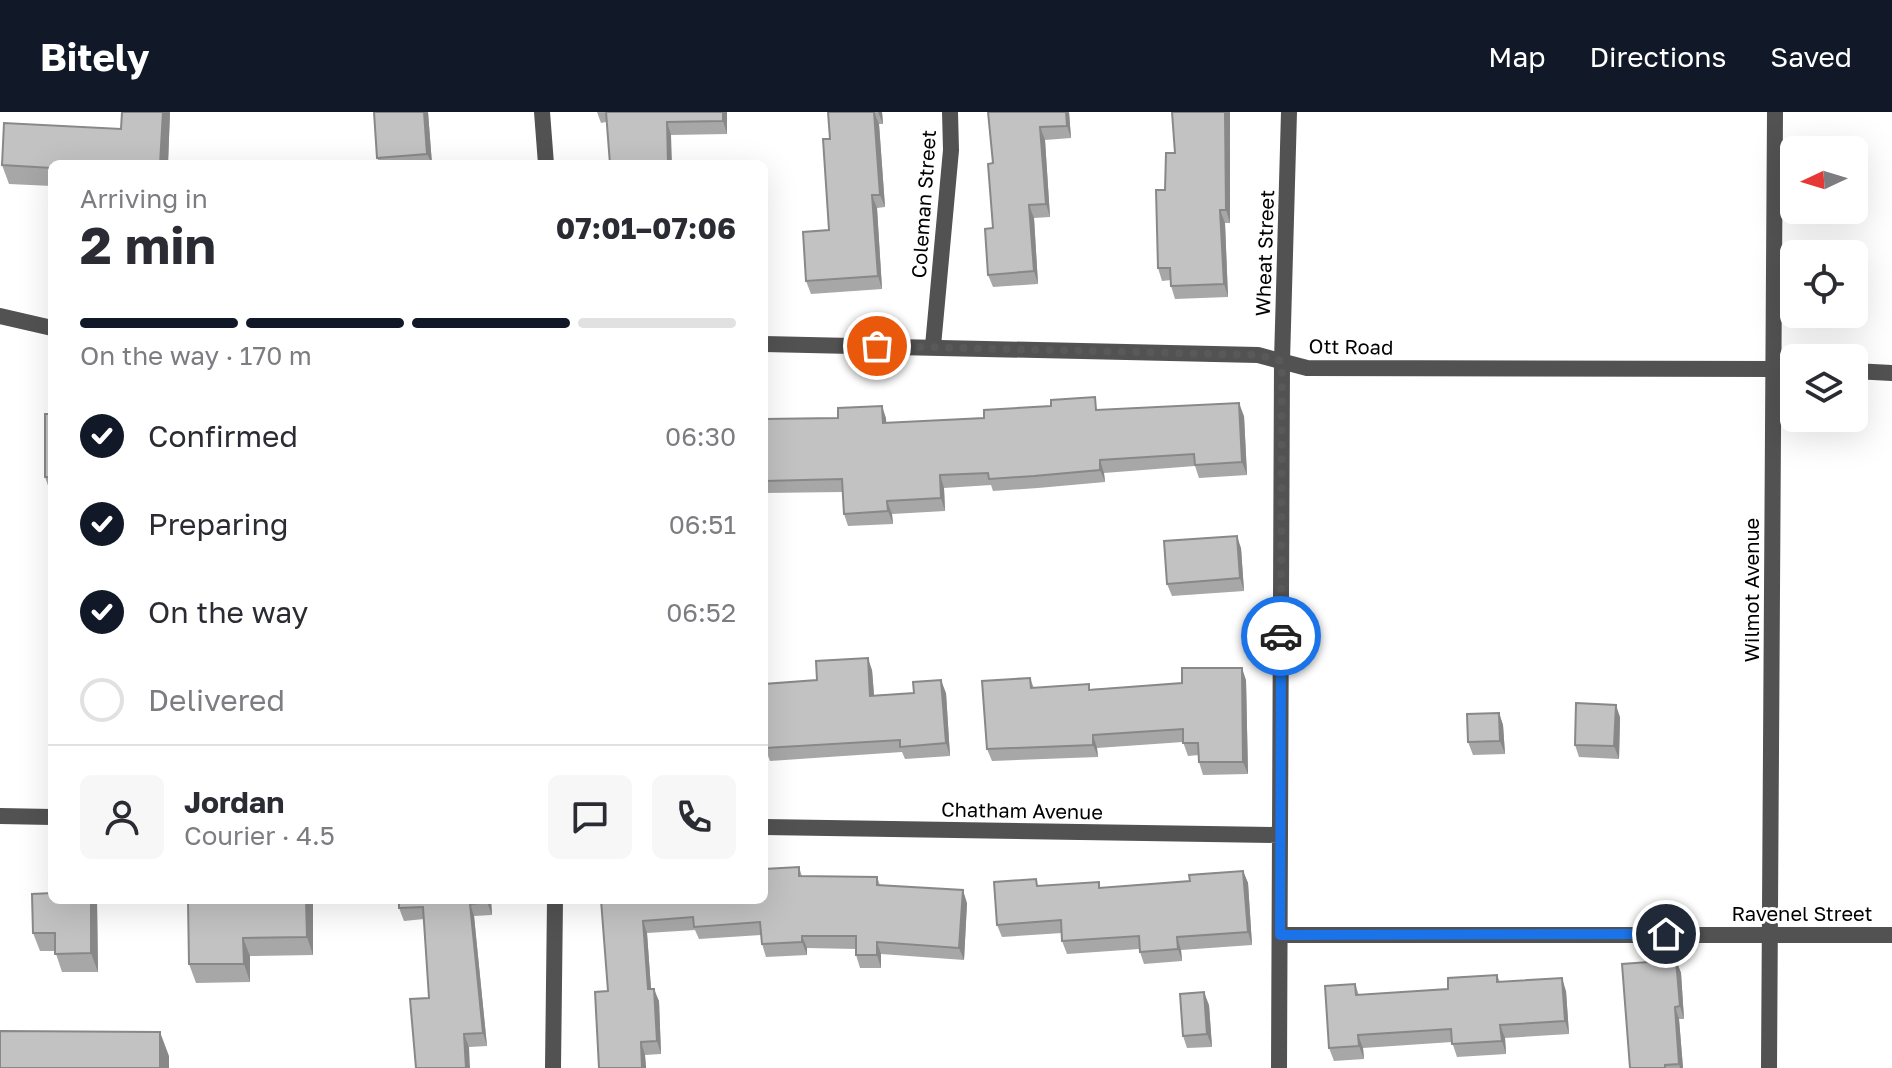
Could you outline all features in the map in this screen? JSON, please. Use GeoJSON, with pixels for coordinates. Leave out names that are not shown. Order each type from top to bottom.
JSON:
{"type":"FeatureCollection","features":[{"type":"Feature","properties":{"kind":"street"},"geometry":{"type":"LineString","coordinates":[[542,112],[546,160]]}},
{"type":"Feature","properties":{"kind":"street","name":"Coleman Street"},"geometry":{"type":"LineString","coordinates":[[933,346],[951,150],[950,112]]}},
{"type":"Feature","properties":{"kind":"street","name":"Wheat Street"},"geometry":{"type":"LineString","coordinates":[[1279,1068],[1282,361],[1289,112]]}},
{"type":"Feature","properties":{"kind":"street","name":"Wilmot Avenue"},"geometry":{"type":"LineString","coordinates":[[1769,1068],[1775,112]]}},
{"type":"Feature","properties":{"kind":"street"},"geometry":{"type":"LineString","coordinates":[[0,316],[48,327]]}},
{"type":"Feature","properties":{"kind":"street","name":"Ott Road"},"geometry":{"type":"LineString","coordinates":[[768,344],[1258,355],[1307,368],[1780,368]]}},
{"type":"Feature","properties":{"kind":"street"},"geometry":{"type":"LineString","coordinates":[[1868,372],[1892,373]]}},
{"type":"Feature","properties":{"kind":"street"},"geometry":{"type":"LineString","coordinates":[[0,816],[48,817]]}},
{"type":"Feature","properties":{"kind":"street","name":"Chatham Avenue"},"geometry":{"type":"LineString","coordinates":[[768,827],[1280,835]]}},
{"type":"Feature","properties":{"kind":"street"},"geometry":{"type":"LineString","coordinates":[[553,1068],[555,904]]}},
{"type":"Feature","properties":{"kind":"street","name":"Ravenel Street"},"geometry":{"type":"LineString","coordinates":[[1280,935],[1892,935]]}},
{"type":"Feature","properties":{"kind":"building"},"geometry":{"type":"Polygon","coordinates":[[[122,112],[163,112],[160,160],[48,160],[48,168],[2,165],[4,123],[121,129],[122,112]]]}},
{"type":"Feature","properties":{"kind":"building"},"geometry":{"type":"Polygon","coordinates":[[[374,112],[424,112],[427,154],[377,158],[374,112]]]}},
{"type":"Feature","properties":{"kind":"building"},"geometry":{"type":"Polygon","coordinates":[[[606,112],[723,112],[723,121],[667,122],[668,160],[610,160],[606,112]]]}},
{"type":"Feature","properties":{"kind":"building"},"geometry":{"type":"Polygon","coordinates":[[[828,112],[874,112],[880,195],[872,195],[878,276],[806,281],[803,232],[829,230],[823,139],[830,139],[828,112]]]}},
{"type":"Feature","properties":{"kind":"building"},"geometry":{"type":"Polygon","coordinates":[[[988,112],[1066,112],[1067,126],[1040,127],[1046,204],[1029,205],[1034,271],[988,275],[985,229],[993,228],[988,164],[993,163],[988,112]]]}},
{"type":"Feature","properties":{"kind":"building"},"geometry":{"type":"Polygon","coordinates":[[[1172,112],[1225,112],[1226,210],[1220,210],[1224,284],[1171,286],[1170,268],[1158,268],[1156,190],[1165,190],[1166,153],[1175,153],[1172,112]]]}},
{"type":"Feature","properties":{"kind":"building"},"geometry":{"type":"Polygon","coordinates":[[[1095,397],[1096,410],[1239,403],[1242,462],[1195,465],[1194,454],[1100,460],[1100,470],[1034,476],[989,479],[988,473],[940,475],[941,498],[887,501],[888,511],[844,514],[842,479],[768,481],[768,419],[838,418],[838,408],[882,406],[883,423],[984,418],[984,410],[1051,406],[1051,400],[1095,397]]]}},
{"type":"Feature","properties":{"kind":"building"},"geometry":{"type":"Polygon","coordinates":[[[45,414],[48,414],[48,477],[45,477],[45,414]]]}},
{"type":"Feature","properties":{"kind":"building"},"geometry":{"type":"Polygon","coordinates":[[[1237,536],[1240,578],[1167,584],[1164,541],[1237,536]]]}},
{"type":"Feature","properties":{"kind":"building"},"geometry":{"type":"Polygon","coordinates":[[[868,658],[870,696],[914,693],[913,682],[941,680],[946,743],[900,747],[900,740],[768,748],[768,684],[817,680],[816,661],[868,658]]]}},
{"type":"Feature","properties":{"kind":"building"},"geometry":{"type":"Polygon","coordinates":[[[1182,668],[1242,668],[1243,762],[1199,762],[1198,743],[1183,743],[1183,729],[1093,735],[1093,745],[987,749],[982,681],[1030,678],[1031,688],[1089,684],[1089,690],[1182,683],[1182,668]]]}},
{"type":"Feature","properties":{"kind":"building"},"geometry":{"type":"Polygon","coordinates":[[[1576,703],[1616,705],[1614,746],[1575,745],[1576,703]]]}},
{"type":"Feature","properties":{"kind":"building"},"geometry":{"type":"Polygon","coordinates":[[[1499,713],[1500,741],[1468,742],[1467,714],[1499,713]]]}},
{"type":"Feature","properties":{"kind":"building"},"geometry":{"type":"Polygon","coordinates":[[[799,867],[799,876],[877,877],[877,885],[963,890],[959,948],[877,942],[877,955],[856,955],[856,936],[802,936],[802,942],[762,944],[760,922],[694,927],[693,917],[643,921],[648,989],[654,989],[657,1041],[641,1042],[642,1068],[599,1068],[595,992],[608,991],[601,904],[768,904],[768,869],[799,867]]]}},
{"type":"Feature","properties":{"kind":"building"},"geometry":{"type":"Polygon","coordinates":[[[1243,871],[1248,932],[1177,937],[1178,949],[1140,952],[1139,936],[1062,941],[1061,920],[997,925],[994,882],[1036,879],[1037,886],[1099,882],[1099,888],[1190,881],[1189,875],[1243,871]]]}},
{"type":"Feature","properties":{"kind":"building"},"geometry":{"type":"Polygon","coordinates":[[[48,893],[48,904],[91,904],[91,953],[55,954],[55,933],[33,933],[32,894],[48,893]]]}},
{"type":"Feature","properties":{"kind":"building"},"geometry":{"type":"Polygon","coordinates":[[[188,904],[306,904],[307,937],[243,938],[244,964],[189,964],[188,904]]]}},
{"type":"Feature","properties":{"kind":"building"},"geometry":{"type":"Polygon","coordinates":[[[399,904],[470,904],[483,1033],[464,1034],[466,1068],[416,1068],[410,999],[429,998],[423,907],[399,908],[399,904]]]}},
{"type":"Feature","properties":{"kind":"building"},"geometry":{"type":"Polygon","coordinates":[[[1676,960],[1680,1006],[1675,1007],[1679,1064],[1665,1065],[1665,1068],[1630,1068],[1622,964],[1676,960]]]}},
{"type":"Feature","properties":{"kind":"building"},"geometry":{"type":"Polygon","coordinates":[[[1497,975],[1497,982],[1562,978],[1565,1021],[1500,1025],[1502,1041],[1452,1044],[1451,1029],[1358,1035],[1359,1046],[1329,1048],[1325,986],[1355,984],[1356,995],[1448,989],[1448,978],[1497,975]]]}},
{"type":"Feature","properties":{"kind":"building"},"geometry":{"type":"Polygon","coordinates":[[[1204,992],[1207,1034],[1183,1036],[1180,994],[1204,992]]]}},
{"type":"Feature","properties":{"kind":"building"},"geometry":{"type":"Polygon","coordinates":[[[0,1031],[160,1032],[160,1068],[0,1068],[0,1031]]]}},
{"type":"Feature","properties":{"kind":"way so far"},"geometry":{"type":"LineString","coordinates":[[877,346],[1258,355],[1282,361],[1281,636]]}},
{"type":"Feature","properties":{"kind":"route"},"geometry":{"type":"LineString","coordinates":[[1281,636],[1280,935],[1666,934]]}}]}
